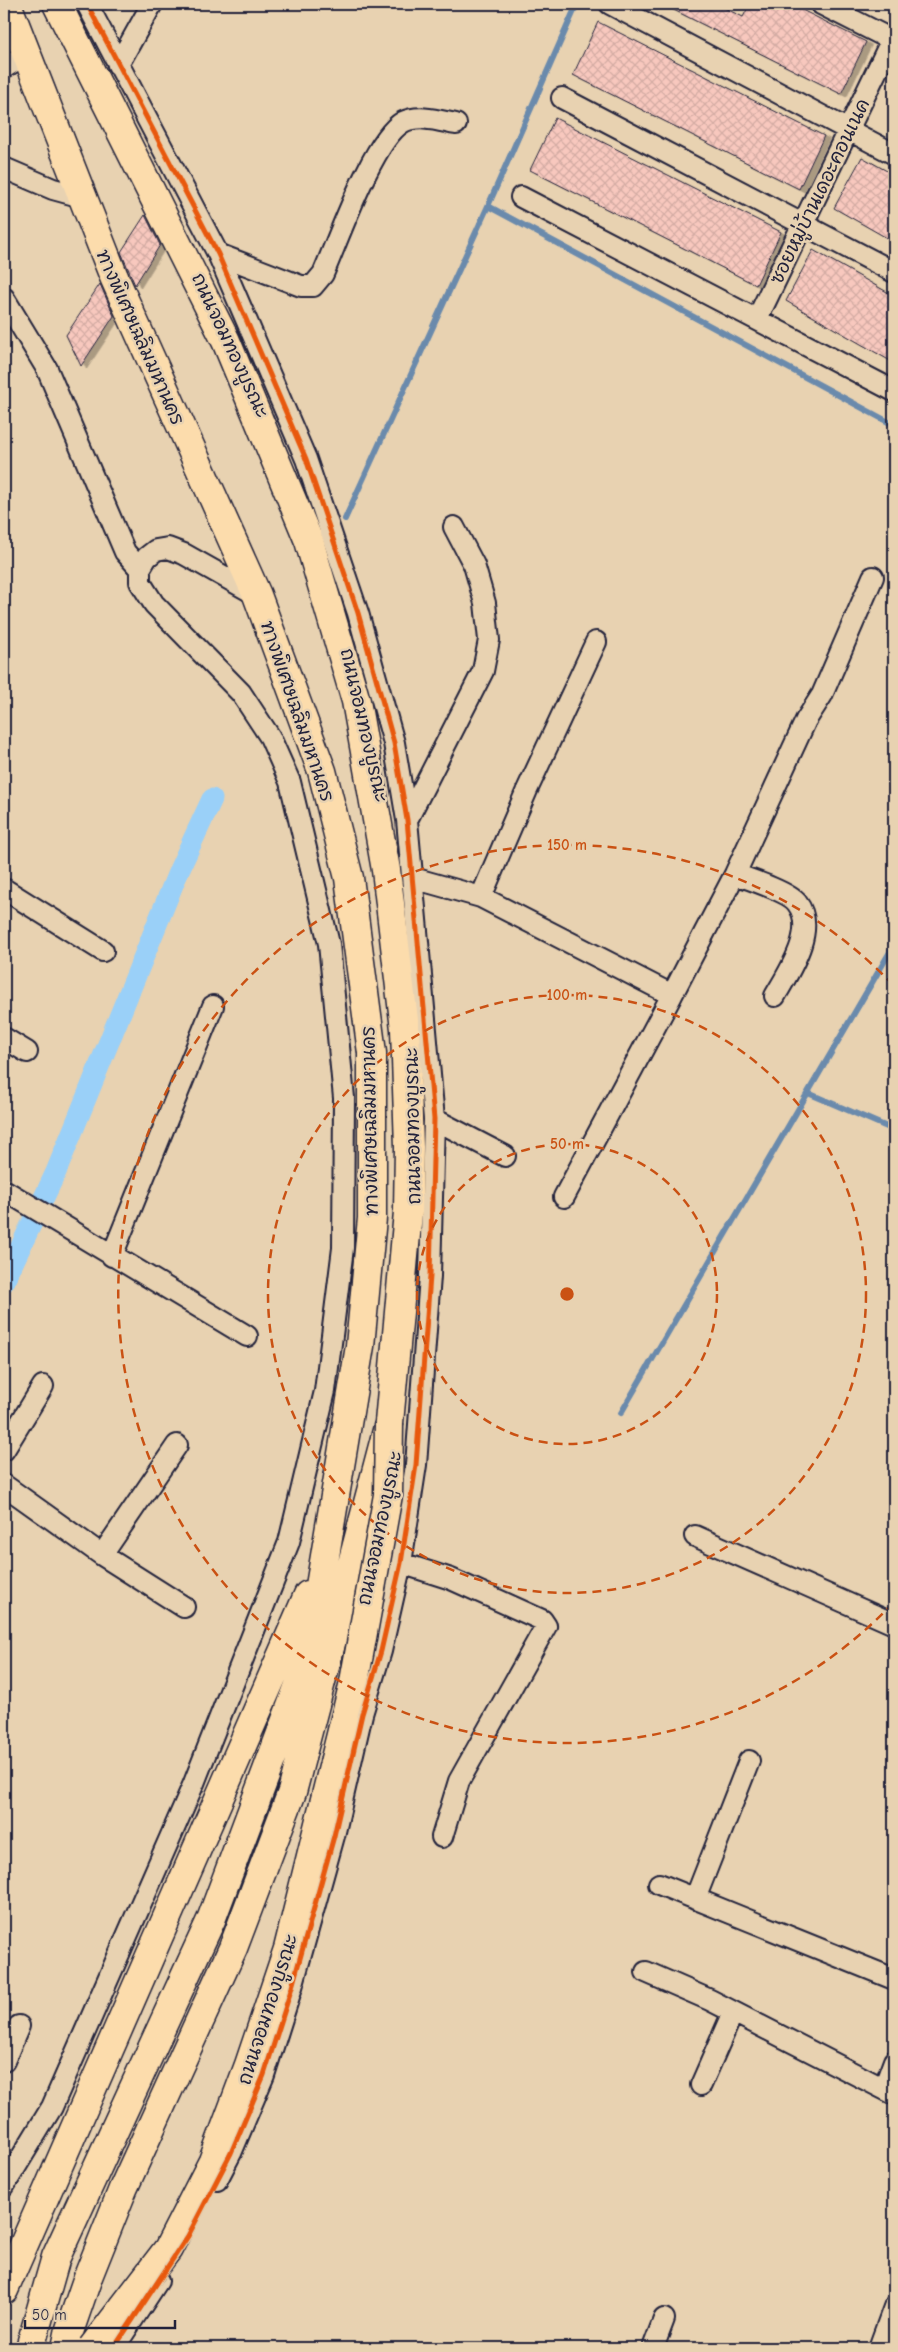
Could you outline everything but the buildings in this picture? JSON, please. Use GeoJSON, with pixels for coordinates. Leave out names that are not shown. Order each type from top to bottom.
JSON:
{"type":"FeatureCollection","features":[{"type":"Feature","properties":{"kind":"highway","name":"ทางพิเศษเฉลิมมหานคร"},"geometry":{"type":"LineString","coordinates":[[7,4],[15,61],[82,197],[114,277],[163,389],[257,596],[322,770],[349,878],[372,1053],[372,1218],[360,1346],[326,1552]]}},
{"type":"Feature","properties":{"kind":"highway","name":"ทางพิเศษเฉลิมมหานคร"},"geometry":{"type":"LineString","coordinates":[[57,4],[226,341],[309,541],[356,701],[386,870],[404,1029],[408,1091],[408,1212],[389,1423]]}},
{"type":"Feature","properties":{"kind":"highway"},"geometry":{"type":"LineString","coordinates":[[66,2348],[70,2329],[106,2232],[233,1948],[292,1792],[389,1423]]}},
{"type":"Feature","properties":{"kind":"highway"},"geometry":{"type":"LineString","coordinates":[[94,2348],[168,2249],[213,2161],[249,2065],[285,1958],[354,1682],[388,1495],[389,1423]]}},
{"type":"Feature","properties":{"kind":"highway"},"geometry":{"type":"LineString","coordinates":[[4,2290],[27,2242],[326,1552]]}},
{"type":"Feature","properties":{"kind":"highway"},"geometry":{"type":"LineString","coordinates":[[30,2348],[56,2257],[212,1920],[307,1664],[326,1552]]}},
{"type":"Feature","properties":{"kind":"street","name":"ถนนจอมทองบูรณะ"},"geometry":{"type":"LineString","coordinates":[[65,4],[139,150],[205,287],[265,417],[321,555],[359,687],[396,872],[408,990],[417,1172],[411,1258],[410,1334],[401,1420],[337,1717],[323,1761],[262,1992],[226,2109],[186,2200],[94,2348]]}},
{"type":"Feature","properties":{"kind":"street","name":"ถนนจอมทองบูรณะ"},"geometry":{"type":"LineString","coordinates":[[86,4],[218,254],[306,459],[358,613],[394,743],[407,820],[434,1119],[430,1276],[416,1465],[401,1563],[381,1651],[362,1714],[312,1914],[264,2075],[232,2153],[188,2236],[114,2348]]}},
{"type":"Feature","properties":{"kind":"street"},"geometry":{"type":"LineString","coordinates":[[118,65],[152,4]]}},
{"type":"Feature","properties":{"kind":"street"},"geometry":{"type":"LineString","coordinates":[[610,4],[894,154]]}},
{"type":"Feature","properties":{"kind":"street"},"geometry":{"type":"LineString","coordinates":[[821,4],[893,39]]}},
{"type":"Feature","properties":{"kind":"street","name":"ซอยหมู่บ้านเดอะคอนเนค"},"geometry":{"type":"LineString","coordinates":[[757,320],[893,39]]}},
{"type":"Feature","properties":{"kind":"street"},"geometry":{"type":"LineString","coordinates":[[562,98],[894,272]]}},
{"type":"Feature","properties":{"kind":"street"},"geometry":{"type":"LineString","coordinates":[[218,254],[301,286],[314,286],[323,274],[373,159],[394,129],[405,121],[423,118],[456,124]]}},
{"type":"Feature","properties":{"kind":"street"},"geometry":{"type":"LineString","coordinates":[[4,168],[53,189],[82,197]]}},
{"type":"Feature","properties":{"kind":"street"},"geometry":{"type":"LineString","coordinates":[[521,197],[894,391]]}},
{"type":"Feature","properties":{"kind":"street"},"geometry":{"type":"LineString","coordinates":[[4,298],[48,369],[125,552],[140,569]]}},
{"type":"Feature","properties":{"kind":"street"},"geometry":{"type":"LineString","coordinates":[[407,820],[483,671],[489,640],[485,603],[474,565],[454,527]]}},
{"type":"Feature","properties":{"kind":"street"},"geometry":{"type":"LineString","coordinates":[[4,2186],[56,2098],[194,1783],[289,1542],[325,1391],[343,1248],[344,1098],[329,944],[290,782],[270,737],[241,693],[154,604],[140,582],[140,569],[147,557],[156,550],[168,548],[184,554],[257,596]]}},
{"type":"Feature","properties":{"kind":"street"},"geometry":{"type":"LineString","coordinates":[[564,1197],[735,874],[806,720],[822,695],[873,577]]}},
{"type":"Feature","properties":{"kind":"street"},"geometry":{"type":"LineString","coordinates":[[481,897],[524,796],[596,642]]}},
{"type":"Feature","properties":{"kind":"street"},"geometry":{"type":"LineString","coordinates":[[735,874],[775,890],[797,903],[803,917],[804,934],[800,951],[775,996]]}},
{"type":"Feature","properties":{"kind":"street"},"geometry":{"type":"LineString","coordinates":[[413,878],[481,897],[672,995]]}},
{"type":"Feature","properties":{"kind":"street"},"geometry":{"type":"LineString","coordinates":[[4,889],[103,951]]}},
{"type":"Feature","properties":{"kind":"street"},"geometry":{"type":"LineString","coordinates":[[112,1256],[213,1006]]}},
{"type":"Feature","properties":{"kind":"street"},"geometry":{"type":"LineString","coordinates":[[4,1038],[27,1052]]}},
{"type":"Feature","properties":{"kind":"street"},"geometry":{"type":"LineString","coordinates":[[434,1119],[505,1156]]}},
{"type":"Feature","properties":{"kind":"street"},"geometry":{"type":"LineString","coordinates":[[10,1194],[248,1336]]}},
{"type":"Feature","properties":{"kind":"street"},"geometry":{"type":"LineString","coordinates":[[4,1450],[43,1386]]}},
{"type":"Feature","properties":{"kind":"street"},"geometry":{"type":"LineString","coordinates":[[102,1555],[177,1445]]}},
{"type":"Feature","properties":{"kind":"street"},"geometry":{"type":"LineString","coordinates":[[4,1485],[102,1555],[184,1607]]}},
{"type":"Feature","properties":{"kind":"street"},"geometry":{"type":"LineString","coordinates":[[695,1536],[894,1624]]}},
{"type":"Feature","properties":{"kind":"street"},"geometry":{"type":"LineString","coordinates":[[401,1563],[451,1579],[542,1620],[546,1626],[459,1781],[442,1837]]}},
{"type":"Feature","properties":{"kind":"street"},"geometry":{"type":"LineString","coordinates":[[695,1899],[749,1761]]}},
{"type":"Feature","properties":{"kind":"street"},"geometry":{"type":"LineString","coordinates":[[659,1884],[894,1979]]}},
{"type":"Feature","properties":{"kind":"street"},"geometry":{"type":"LineString","coordinates":[[646,1972],[732,2012],[889,2091],[894,2061]]}},
{"type":"Feature","properties":{"kind":"street"},"geometry":{"type":"LineString","coordinates":[[700,2085],[732,2012]]}},
{"type":"Feature","properties":{"kind":"street"},"geometry":{"type":"LineString","coordinates":[[4,2060],[18,2026]]}},
{"type":"Feature","properties":{"kind":"street"},"geometry":{"type":"LineString","coordinates":[[879,2348],[894,2307]]}},
{"type":"Feature","properties":{"kind":"street"},"geometry":{"type":"LineString","coordinates":[[653,2348],[664,2319]]}},
{"type":"Feature","properties":{"kind":"waterway"},"geometry":{"type":"LineString","coordinates":[[345,519],[488,206],[577,4]]}},
{"type":"Feature","properties":{"kind":"waterway"},"geometry":{"type":"LineString","coordinates":[[488,206],[894,425]]}},
{"type":"Feature","properties":{"kind":"waterway"},"geometry":{"type":"LineString","coordinates":[[4,1282],[56,1172],[179,870],[212,799]]}},
{"type":"Feature","properties":{"kind":"waterway"},"geometry":{"type":"LineString","coordinates":[[621,1413],[894,945]]}},
{"type":"Feature","properties":{"kind":"waterway"},"geometry":{"type":"LineString","coordinates":[[808,1093],[894,1130]]}},
{"type":"Feature","properties":{"kind":"cycle path"},"geometry":{"type":"LineString","coordinates":[[87,4],[218,254],[306,459],[358,613],[394,743],[407,820],[434,1119],[430,1276],[416,1465],[401,1563],[381,1651],[362,1714],[334,1836],[292,1987],[264,2075],[231,2153],[188,2236],[114,2348]]}}]}
